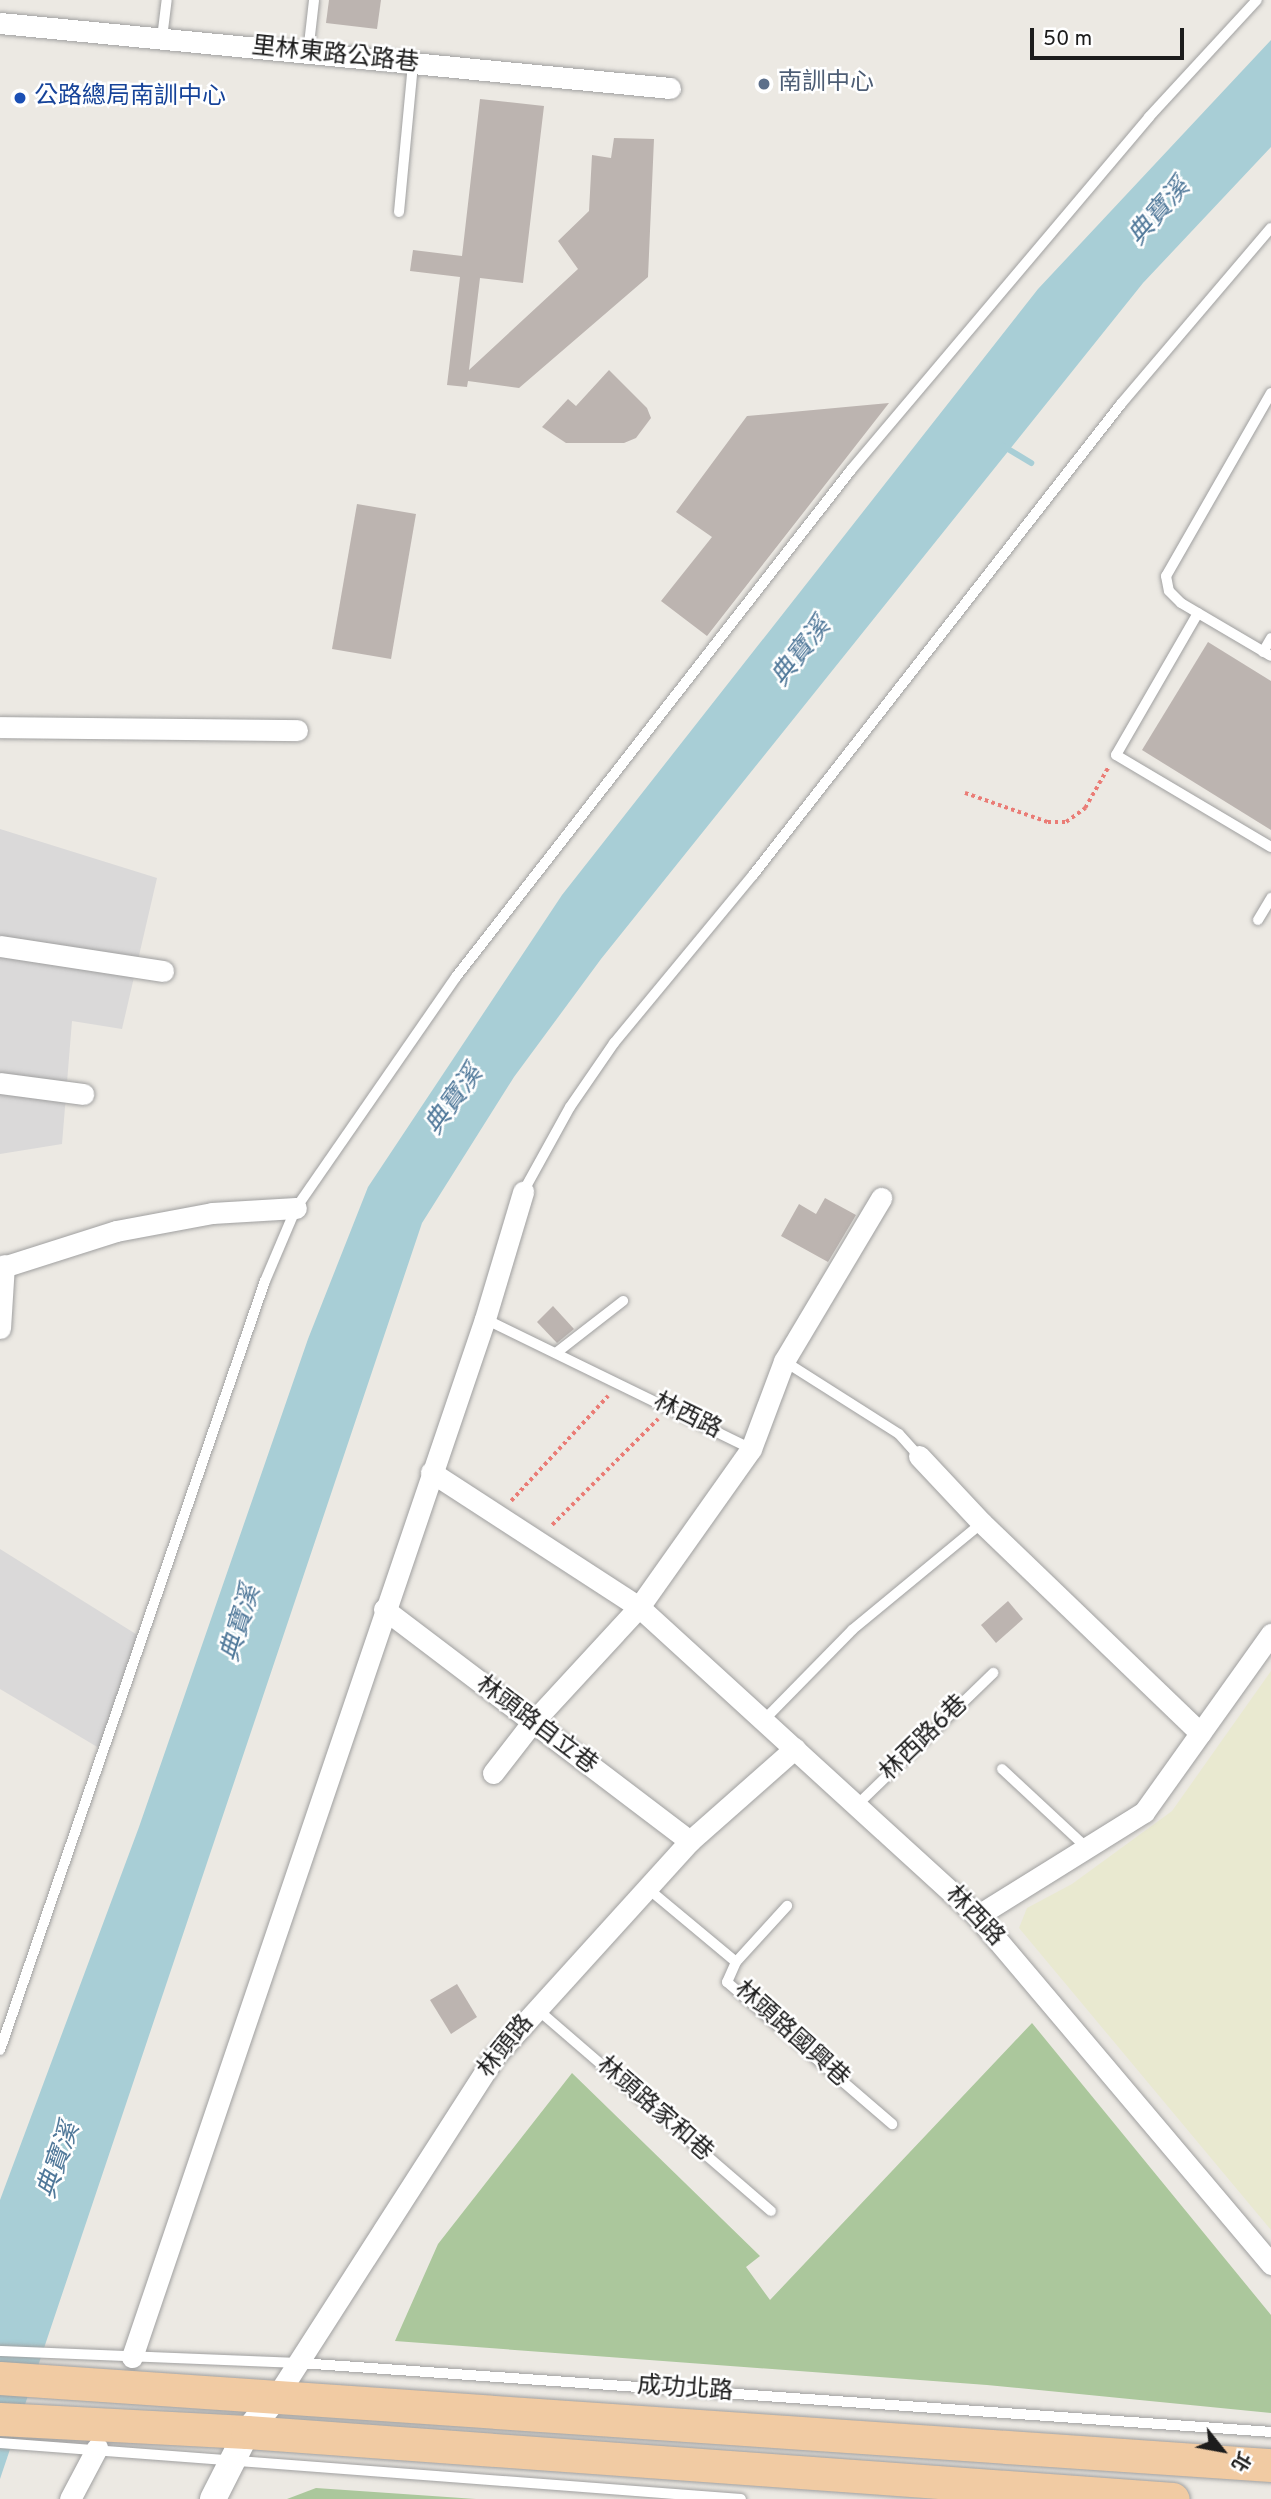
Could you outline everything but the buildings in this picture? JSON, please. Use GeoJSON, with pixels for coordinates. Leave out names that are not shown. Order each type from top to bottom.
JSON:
{"type":"FeatureCollection","features":[{"type":"Feature","properties":{"kind":"main road"},"geometry":{"type":"LineString","coordinates":[[0,2378],[100,2370]]}},
{"type":"Feature","properties":{"kind":"main road","name":"成功北路"},"geometry":{"type":"LineString","coordinates":[[100,2370],[278,2395],[1271,2465]]}},
{"type":"Feature","properties":{"kind":"main road"},"geometry":{"type":"LineString","coordinates":[[0,2419],[90,2440],[247,2432],[1172,2499]]}},
{"type":"Feature","properties":{"kind":"street","name":"里林東路公路巷"},"geometry":{"type":"LineString","coordinates":[[0,23],[670,88]]}},
{"type":"Feature","properties":{"kind":"street"},"geometry":{"type":"LineString","coordinates":[[0,727],[297,730]]}},
{"type":"Feature","properties":{"kind":"street"},"geometry":{"type":"LineString","coordinates":[[0,946],[163,971]]}},
{"type":"Feature","properties":{"kind":"street"},"geometry":{"type":"LineString","coordinates":[[0,1083],[83,1094]]}},
{"type":"Feature","properties":{"kind":"street"},"geometry":{"type":"LineString","coordinates":[[132,2357],[384,1609],[485,1319],[523,1192]]}},
{"type":"Feature","properties":{"kind":"street"},"geometry":{"type":"LineString","coordinates":[[751,1448],[784,1361],[881,1198]]}},
{"type":"Feature","properties":{"kind":"street"},"geometry":{"type":"LineString","coordinates":[[0,1328],[2,1266],[116,1231],[212,1213],[296,1208]]}},
{"type":"Feature","properties":{"kind":"street","name":"林西路"},"geometry":{"type":"LineString","coordinates":[[493,1773],[531,1724],[639,1607],[751,1448]]}},
{"type":"Feature","properties":{"kind":"street"},"geometry":{"type":"LineString","coordinates":[[919,1456],[982,1523],[1200,1733]]}},
{"type":"Feature","properties":{"kind":"street","name":"林西路"},"geometry":{"type":"LineString","coordinates":[[431,1472],[639,1607],[977,1916],[1271,2264]]}},
{"type":"Feature","properties":{"kind":"street","name":"林頭路自立巷"},"geometry":{"type":"LineString","coordinates":[[384,1609],[531,1724],[690,1841]]}},
{"type":"Feature","properties":{"kind":"street"},"geometry":{"type":"LineString","coordinates":[[977,1916],[1085,1846],[1144,1812],[1271,1634]]}},
{"type":"Feature","properties":{"kind":"street","name":"林頭路"},"geometry":{"type":"LineString","coordinates":[[278,2395],[495,2057],[690,1841],[795,1748]]}},
{"type":"Feature","properties":{"kind":"street"},"geometry":{"type":"LineString","coordinates":[[213,2499],[247,2432],[278,2395]]}},
{"type":"Feature","properties":{"kind":"street"},"geometry":{"type":"LineString","coordinates":[[70,2499],[90,2440]]}},
{"type":"Feature","properties":{"kind":"lane"},"geometry":{"type":"LineString","coordinates":[[162,38],[167,0]]}},
{"type":"Feature","properties":{"kind":"lane"},"geometry":{"type":"LineString","coordinates":[[308,53],[314,0]]}},
{"type":"Feature","properties":{"kind":"lane"},"geometry":{"type":"LineString","coordinates":[[0,2050],[265,1280],[296,1208],[456,977],[851,470],[1149,117],[1257,0]]}},
{"type":"Feature","properties":{"kind":"lane"},"geometry":{"type":"LineString","coordinates":[[399,212],[413,64]]}},
{"type":"Feature","properties":{"kind":"lane"},"geometry":{"type":"LineString","coordinates":[[523,1192],[570,1107],[614,1043],[762,864],[1121,404],[1271,228]]}},
{"type":"Feature","properties":{"kind":"lane"},"geometry":{"type":"LineString","coordinates":[[1271,393],[1166,576],[1169,592],[1198,613],[1267,654],[1271,638]]}},
{"type":"Feature","properties":{"kind":"lane"},"geometry":{"type":"LineString","coordinates":[[1198,613],[1116,755],[1271,847]]}},
{"type":"Feature","properties":{"kind":"lane"},"geometry":{"type":"LineString","coordinates":[[1258,920],[1271,898]]}},
{"type":"Feature","properties":{"kind":"lane"},"geometry":{"type":"LineString","coordinates":[[556,1353],[623,1301]]}},
{"type":"Feature","properties":{"kind":"lane","name":"林西路"},"geometry":{"type":"LineString","coordinates":[[485,1319],[751,1448]]}},
{"type":"Feature","properties":{"kind":"lane"},"geometry":{"type":"LineString","coordinates":[[784,1361],[899,1434],[919,1456]]}},
{"type":"Feature","properties":{"kind":"lane"},"geometry":{"type":"LineString","coordinates":[[764,1720],[852,1630],[982,1523]]}},
{"type":"Feature","properties":{"kind":"lane","name":"林西路6巷"},"geometry":{"type":"LineString","coordinates":[[857,1805],[993,1674]]}},
{"type":"Feature","properties":{"kind":"lane"},"geometry":{"type":"LineString","coordinates":[[1002,1769],[1085,1846]]}},
{"type":"Feature","properties":{"kind":"lane","name":"林頭路國興巷"},"geometry":{"type":"LineString","coordinates":[[646,1887],[736,1962],[727,1982],[892,2124]]}},
{"type":"Feature","properties":{"kind":"lane"},"geometry":{"type":"LineString","coordinates":[[736,1962],[787,1906]]}},
{"type":"Feature","properties":{"kind":"lane","name":"林頭路家和巷"},"geometry":{"type":"LineString","coordinates":[[537,2009],[771,2211]]}},
{"type":"Feature","properties":{"kind":"lane"},"geometry":{"type":"LineString","coordinates":[[0,2351],[100,2370]]}},
{"type":"Feature","properties":{"kind":"lane","name":"成功北路"},"geometry":{"type":"LineString","coordinates":[[100,2370],[132,2357],[300,2363],[1271,2432]]}},
{"type":"Feature","properties":{"kind":"lane"},"geometry":{"type":"LineString","coordinates":[[0,2443],[90,2440],[233,2461],[741,2499]]}},
{"type":"Feature","properties":{"kind":"path"},"geometry":{"type":"LineString","coordinates":[[965,793],[1048,822],[1066,822],[1085,808],[1116,755]]}},
{"type":"Feature","properties":{"kind":"path"},"geometry":{"type":"LineString","coordinates":[[497,1516],[619,1384]]}},
{"type":"Feature","properties":{"kind":"path"},"geometry":{"type":"LineString","coordinates":[[536,1541],[669,1408]]}},
{"type":"Feature","properties":{"kind":"shaded area"},"geometry":{"type":"Polygon","coordinates":[[[0,829],[157,878],[122,1029],[72,1021],[62,1144],[0,1154],[0,829]]]}},
{"type":"Feature","properties":{"kind":"shaded area"},"geometry":{"type":"Polygon","coordinates":[[[0,1549],[139,1636],[104,1751],[0,1689],[0,1549]]]}},
{"type":"Feature","properties":{"kind":"green space"},"geometry":{"type":"Polygon","coordinates":[[[1271,1671],[1271,2230],[1019,1928],[1027,1908],[1072,1884],[1172,1811],[1271,1671]]]}},
{"type":"Feature","properties":{"kind":"green space"},"geometry":{"type":"Polygon","coordinates":[[[1032,2023],[1271,2315],[1271,2413],[987,2385],[395,2341],[438,2244],[572,2073],[760,2256],[746,2267],[770,2300],[1032,2023]]]}},
{"type":"Feature","properties":{"kind":"green space"},"geometry":{"type":"Polygon","coordinates":[[[316,2488],[476,2499],[287,2499],[316,2488]]]}},
{"type":"Feature","properties":{"kind":"water","name":"典寶溪"},"geometry":{"type":"Polygon","coordinates":[[[1271,40],[1271,147],[1143,283],[601,959],[514,1077],[422,1223],[0,2479],[0,2200],[139,1827],[308,1339],[368,1187],[562,895],[1038,289],[1271,40]]]}},
{"type":"Feature","properties":{"kind":"waterway"},"geometry":{"type":"LineString","coordinates":[[1003,446],[1031,463]]}},
{"type":"Feature","properties":{"kind":"place","name":"南訓中心"},"geometry":{"type":"Point","coordinates":[764,84]}},
{"type":"Feature","properties":{"kind":"place","name":"公路總局南訓中心"},"geometry":{"type":"Point","coordinates":[20,98]}}]}
